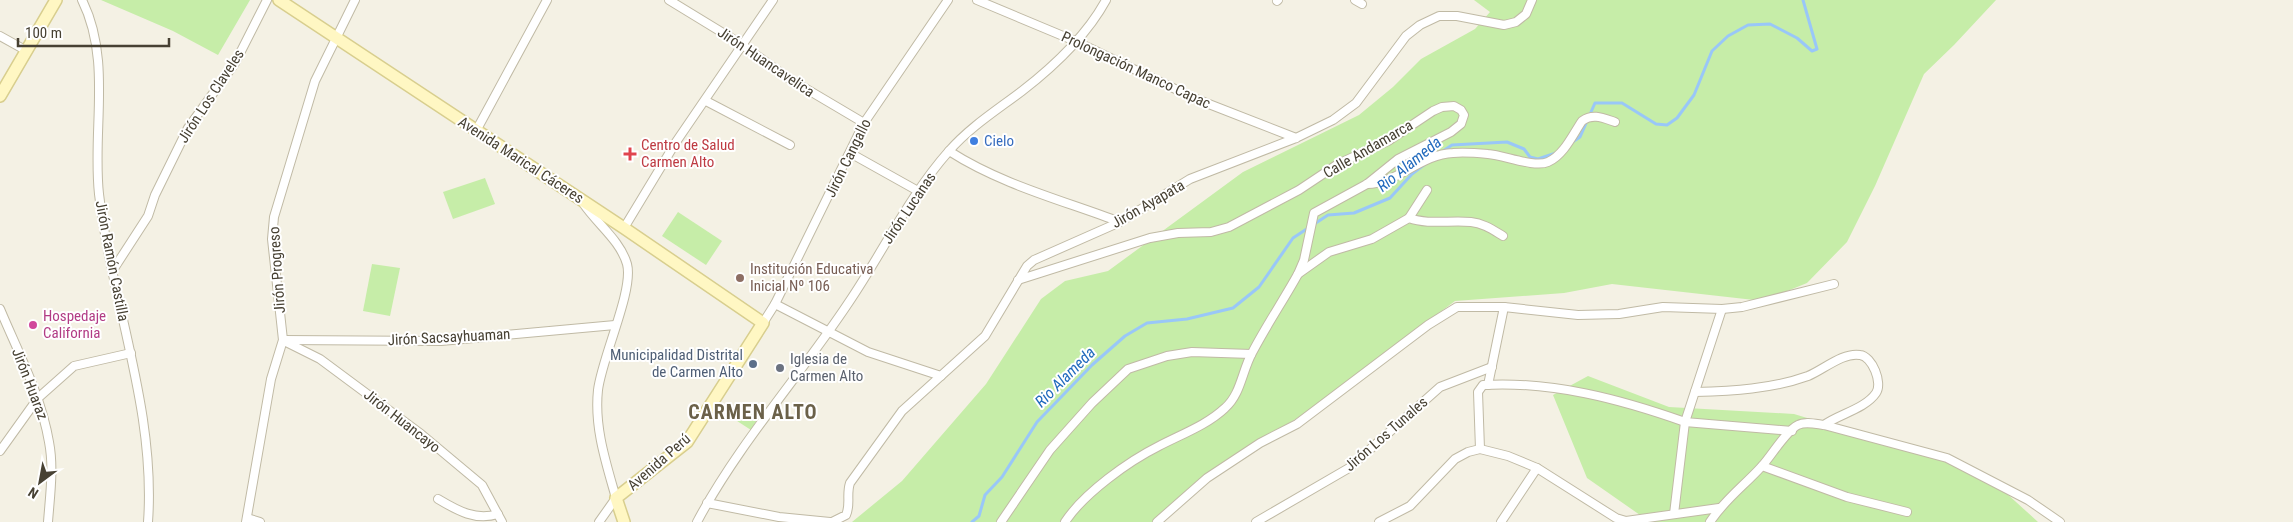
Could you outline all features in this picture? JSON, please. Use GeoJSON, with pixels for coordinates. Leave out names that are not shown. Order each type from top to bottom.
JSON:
{"type":"FeatureCollection","features":[{"type":"Feature","properties":{"kind":"street"},"geometry":{"type":"LineString","coordinates":[[0,96],[56,0]]}},
{"type":"Feature","properties":{"kind":"street","name":"Jirón Ramón Castilla"},"geometry":{"type":"LineString","coordinates":[[82,0],[88,12],[100,66],[99,193],[144,427],[149,478],[148,522]]}},
{"type":"Feature","properties":{"kind":"street","name":"Jirón Los Claveles"},"geometry":{"type":"LineString","coordinates":[[113,270],[148,216],[155,195],[188,128],[235,63],[267,0]]}},
{"type":"Feature","properties":{"kind":"street","name":"Avenida Marical Cáceres"},"geometry":{"type":"LineString","coordinates":[[279,0],[335,39],[624,228],[763,323]]}},
{"type":"Feature","properties":{"kind":"street","name":"Jirón Progreso"},"geometry":{"type":"LineString","coordinates":[[246,520],[271,379],[283,340],[272,239],[274,216],[316,81],[355,0]]}},
{"type":"Feature","properties":{"kind":"street"},"geometry":{"type":"LineString","coordinates":[[476,131],[547,0]]}},
{"type":"Feature","properties":{"kind":"street","name":"Jirón Huancavelica"},"geometry":{"type":"LineString","coordinates":[[669,0],[741,44],[788,78],[864,123]]}},
{"type":"Feature","properties":{"kind":"street"},"geometry":{"type":"LineString","coordinates":[[624,228],[676,142],[706,101],[741,44],[773,0]]}},
{"type":"Feature","properties":{"kind":"street","name":"Jirón Cangallo"},"geometry":{"type":"LineString","coordinates":[[763,323],[775,304],[864,123],[948,0]]}},
{"type":"Feature","properties":{"kind":"street","name":"Prolongación Manco Capac"},"geometry":{"type":"LineString","coordinates":[[977,0],[1075,41],[1196,99],[1296,138]]}},
{"type":"Feature","properties":{"kind":"street","name":"Jirón Lucanas"},"geometry":{"type":"LineString","coordinates":[[697,522],[707,503],[778,397],[829,332],[918,191],[949,151],[976,124],[1038,78],[1075,41],[1106,0]]}},
{"type":"Feature","properties":{"kind":"street","name":"Jirón Ayapata"},"geometry":{"type":"LineString","coordinates":[[834,521],[846,515],[850,507],[846,494],[850,483],[902,411],[986,336],[1026,266],[1034,260],[1120,222],[1190,179],[1296,138],[1333,120],[1356,103],[1406,36],[1420,25],[1439,16],[1457,16],[1504,25],[1516,22],[1526,14],[1532,0]]}},
{"type":"Feature","properties":{"kind":"street"},"geometry":{"type":"LineString","coordinates":[[0,36],[26,51]]}},
{"type":"Feature","properties":{"kind":"street"},"geometry":{"type":"LineString","coordinates":[[706,101],[790,145]]}},
{"type":"Feature","properties":{"kind":"street","name":"Calle Andamarca"},"geometry":{"type":"LineString","coordinates":[[1018,280],[1150,238],[1178,233],[1212,232],[1228,227],[1299,190],[1338,164],[1388,141],[1433,111],[1442,107],[1454,106],[1461,110],[1464,116],[1461,124],[1451,132],[1398,159],[1367,184],[1314,213],[1304,260],[1298,274],[1251,354],[1236,393],[1226,408],[1194,429],[1159,446],[1118,471],[1072,513],[1065,522]]}},
{"type":"Feature","properties":{"kind":"street"},"geometry":{"type":"LineString","coordinates":[[1367,184],[1378,184],[1387,181],[1414,165],[1451,153],[1488,154],[1538,164],[1546,163],[1560,154],[1582,121],[1587,117],[1599,117],[1615,122]]}},
{"type":"Feature","properties":{"kind":"street"},"geometry":{"type":"LineString","coordinates":[[949,151],[970,164],[1006,181],[1120,222]]}},
{"type":"Feature","properties":{"kind":"street"},"geometry":{"type":"LineString","coordinates":[[850,153],[918,191]]}},
{"type":"Feature","properties":{"kind":"street"},"geometry":{"type":"LineString","coordinates":[[1298,274],[1330,252],[1372,239],[1409,218],[1427,190]]}},
{"type":"Feature","properties":{"kind":"street"},"geometry":{"type":"LineString","coordinates":[[580,199],[592,217],[616,242],[627,263],[629,274],[626,293],[603,363],[598,391],[600,444],[624,522]]}},
{"type":"Feature","properties":{"kind":"street"},"geometry":{"type":"LineString","coordinates":[[1409,218],[1418,221],[1472,222],[1483,225],[1503,236]]}},
{"type":"Feature","properties":{"kind":"street"},"geometry":{"type":"LineString","coordinates":[[1157,522],[1207,478],[1260,443],[1297,424],[1442,314],[1457,307],[1504,308],[1578,315],[1619,314],[1663,307],[1722,309],[1742,307],[1834,284]]}},
{"type":"Feature","properties":{"kind":"street"},"geometry":{"type":"LineString","coordinates":[[775,304],[868,352],[941,376]]}},
{"type":"Feature","properties":{"kind":"street"},"geometry":{"type":"LineString","coordinates":[[1488,385],[1504,308]]}},
{"type":"Feature","properties":{"kind":"street","name":"Jirón Huaraz"},"geometry":{"type":"LineString","coordinates":[[0,309],[38,398],[50,443],[52,475],[48,522]]}},
{"type":"Feature","properties":{"kind":"street"},"geometry":{"type":"LineString","coordinates":[[1674,514],[1685,422],[1722,309]]}},
{"type":"Feature","properties":{"kind":"street","name":"Avenida Perú"},"geometry":{"type":"LineString","coordinates":[[599,522],[616,498],[687,442],[763,323]]}},
{"type":"Feature","properties":{"kind":"street","name":"Jirón Sacsayhuaman"},"geometry":{"type":"LineString","coordinates":[[283,340],[441,341],[615,325]]}},
{"type":"Feature","properties":{"kind":"street","name":"Jirón Huancayo"},"geometry":{"type":"LineString","coordinates":[[283,340],[320,359],[421,434],[482,485],[502,522]]}},
{"type":"Feature","properties":{"kind":"street"},"geometry":{"type":"LineString","coordinates":[[1001,522],[1050,450],[1092,403],[1128,370],[1167,356],[1192,352],[1251,354]]}},
{"type":"Feature","properties":{"kind":"street"},"geometry":{"type":"LineString","coordinates":[[1,447],[38,398],[79,364],[131,353]]}},
{"type":"Feature","properties":{"kind":"street"},"geometry":{"type":"LineString","coordinates":[[1695,392],[1764,387],[1808,376],[1842,358],[1859,354],[1867,357],[1871,361],[1876,376],[1878,387],[1876,393],[1857,407],[1835,417],[1824,425]]}},
{"type":"Feature","properties":{"kind":"street","name":"Jirón Los Tunales"},"geometry":{"type":"LineString","coordinates":[[1256,522],[1349,468],[1440,387],[1492,367]]}},
{"type":"Feature","properties":{"kind":"street"},"geometry":{"type":"LineString","coordinates":[[1480,449],[1478,392],[1480,387],[1488,385],[1549,387],[1645,408],[1685,422],[1792,431]]}},
{"type":"Feature","properties":{"kind":"street"},"geometry":{"type":"LineString","coordinates":[[1710,522],[1718,508],[1762,466],[1792,431],[1798,425],[1808,423],[1824,425],[1947,458],[2028,500],[2060,522]]}},
{"type":"Feature","properties":{"kind":"street"},"geometry":{"type":"LineString","coordinates":[[1379,522],[1410,506],[1454,460],[1468,452],[1480,449],[1508,456],[1538,468],[1616,518],[1626,521],[1638,521],[1718,508]]}},
{"type":"Feature","properties":{"kind":"street"},"geometry":{"type":"LineString","coordinates":[[1762,466],[1847,497],[1906,512]]}},
{"type":"Feature","properties":{"kind":"street"},"geometry":{"type":"LineString","coordinates":[[1501,522],[1538,468]]}},
{"type":"Feature","properties":{"kind":"street"},"geometry":{"type":"LineString","coordinates":[[438,499],[470,515],[485,518],[498,514]]}},
{"type":"Feature","properties":{"kind":"street"},"geometry":{"type":"LineString","coordinates":[[707,503],[779,517],[834,521]]}},
{"type":"Feature","properties":{"kind":"street"},"geometry":{"type":"LineString","coordinates":[[246,520],[260,522]]}},
{"type":"Feature","properties":{"kind":"green space"},"geometry":{"type":"Polygon","coordinates":[[[101,0],[250,0],[218,55],[173,31],[101,0]]]}},
{"type":"Feature","properties":{"kind":"green space"},"geometry":{"type":"Polygon","coordinates":[[[1474,0],[1996,0],[1924,74],[1875,186],[1847,242],[1807,283],[1763,301],[1612,284],[1564,293],[1455,301],[1307,412],[1208,473],[1156,522],[852,522],[902,481],[986,384],[1041,299],[1065,281],[1108,271],[1243,172],[1359,115],[1393,87],[1421,59],[1475,29],[1490,12],[1474,0]]]}},
{"type":"Feature","properties":{"kind":"green space"},"geometry":{"type":"Polygon","coordinates":[[[485,178],[495,204],[453,219],[443,192],[485,178]]]}},
{"type":"Feature","properties":{"kind":"green space"},"geometry":{"type":"Polygon","coordinates":[[[678,212],[722,241],[706,265],[662,236],[678,212]]]}},
{"type":"Feature","properties":{"kind":"green space"},"geometry":{"type":"Polygon","coordinates":[[[372,264],[400,268],[390,316],[363,311],[372,264]]]}},
{"type":"Feature","properties":{"kind":"green space"},"geometry":{"type":"Polygon","coordinates":[[[1588,376],[1669,407],[1794,414],[1982,471],[2038,522],[1650,522],[1587,478],[1553,395],[1588,376]]]}},
{"type":"Feature","properties":{"kind":"green space"},"geometry":{"type":"Polygon","coordinates":[[[755,409],[761,413],[751,430],[734,419],[737,414],[744,414],[755,409]]]}},
{"type":"Feature","properties":{"kind":"waterway","name":"Rio Alameda"},"geometry":{"type":"LineString","coordinates":[[1571,143],[1580,137],[1595,103],[1622,103],[1656,124],[1667,125],[1677,118],[1694,95],[1712,51],[1728,36],[1748,25],[1770,24],[1797,38],[1812,51],[1817,49],[1803,0]]}},
{"type":"Feature","properties":{"kind":"waterway","name":"Rio Alameda"},"geometry":{"type":"LineString","coordinates":[[1443,151],[1452,145],[1507,142],[1524,149],[1530,157],[1538,159],[1556,153]]}},
{"type":"Feature","properties":{"kind":"waterway","name":"Rio Alameda"},"geometry":{"type":"LineString","coordinates":[[972,522],[979,516],[985,495],[1002,477],[1037,422],[1092,365],[1125,336],[1147,323],[1187,319],[1233,308],[1259,287],[1293,238],[1328,215],[1354,213],[1390,198],[1412,174],[1428,162]]}},
{"type":"Feature","properties":{"kind":"place","name":"Cielo"},"geometry":{"type":"Point","coordinates":[974,141]}},
{"type":"Feature","properties":{"kind":"place","name":"Centro de Salud Carmen Alto"},"geometry":{"type":"Point","coordinates":[630,154]}},
{"type":"Feature","properties":{"kind":"place","name":"Institución Educativa Inicial Nº 106"},"geometry":{"type":"Point","coordinates":[740,278]}},
{"type":"Feature","properties":{"kind":"place","name":"Hospedaje California"},"geometry":{"type":"Point","coordinates":[33,325]}},
{"type":"Feature","properties":{"kind":"place","name":"Municipalidad Distrital de Carmen Alto"},"geometry":{"type":"Point","coordinates":[753,364]}},
{"type":"Feature","properties":{"kind":"place","name":"Iglesia de Carmen Alto"},"geometry":{"type":"Point","coordinates":[780,368]}},
{"type":"Feature","properties":{"kind":"district","name":"CARMEN ALTO"},"geometry":{"type":"Point","coordinates":[753,412]}}]}
